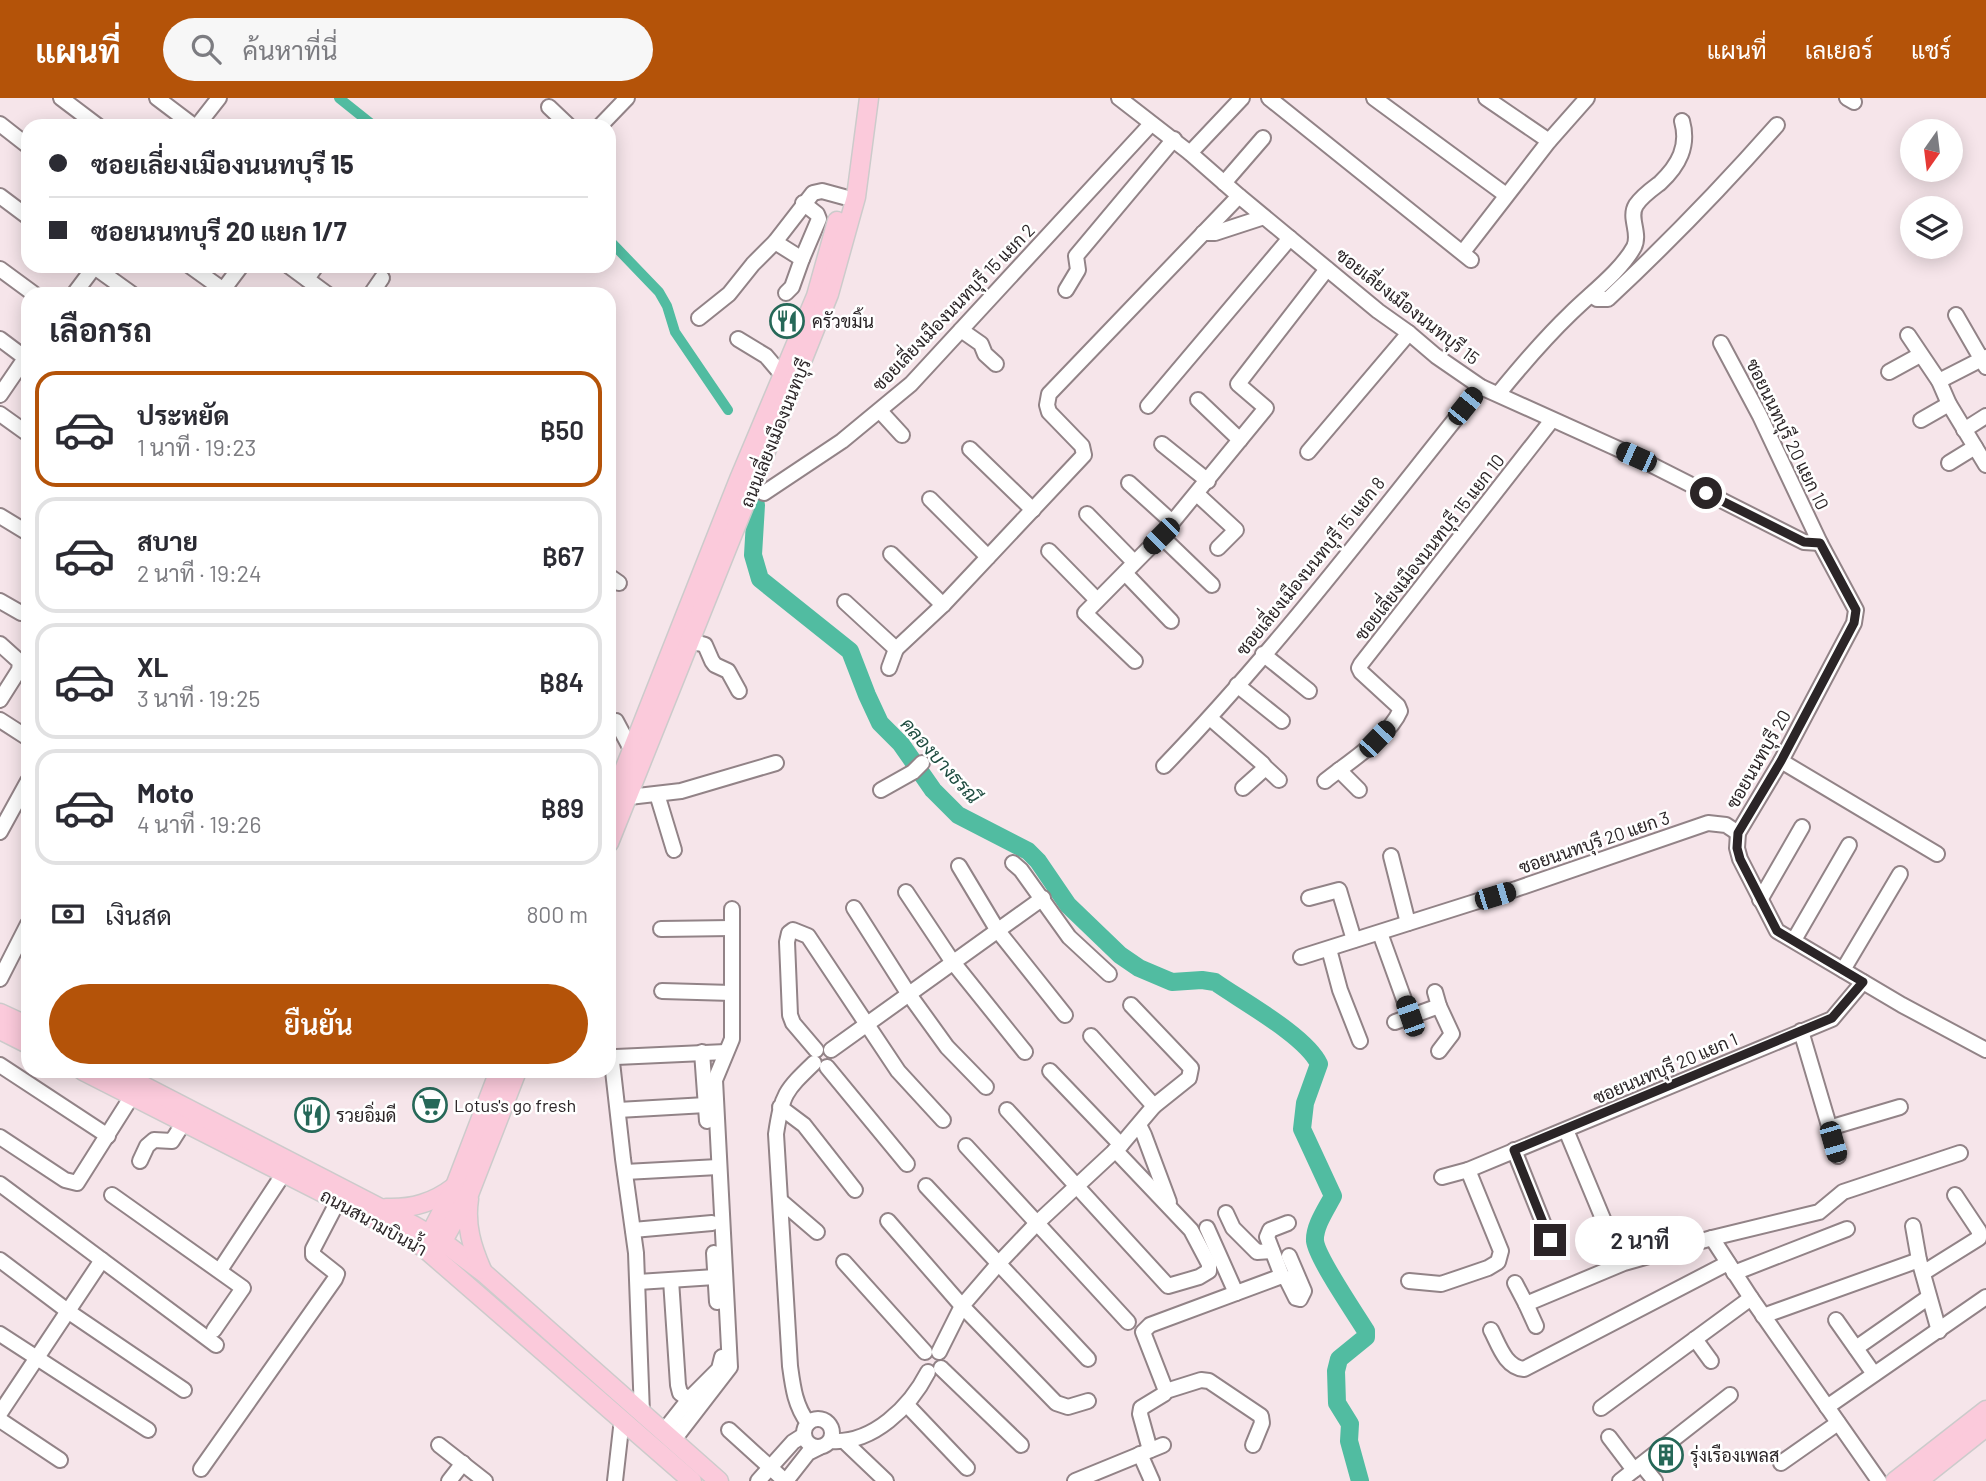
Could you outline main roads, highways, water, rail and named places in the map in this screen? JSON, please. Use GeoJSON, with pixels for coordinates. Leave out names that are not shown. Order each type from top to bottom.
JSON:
{"type":"FeatureCollection","features":[{"type":"Feature","properties":{"kind":"main road","name":"ถนนเลี่ยงเมืองนนทบุรี"},"geometry":{"type":"LineString","coordinates":[[616,798],[632,751],[686,633],[738,479],[816,296],[844,197],[856,98]]}},
{"type":"Feature","properties":{"kind":"main road","name":"ถนนเลี่ยงเมืองนนทบุรี"},"geometry":{"type":"LineString","coordinates":[[616,799],[829,294],[856,197],[869,98]]}},
{"type":"Feature","properties":{"kind":"main road"},"geometry":{"type":"LineString","coordinates":[[0,1013],[19,1032]]}},
{"type":"Feature","properties":{"kind":"main road","name":"ถนนสนามบินน้ำ"},"geometry":{"type":"LineString","coordinates":[[97,1078],[484,1273],[642,1413],[692,1481]]}},
{"type":"Feature","properties":{"kind":"main road","name":"ถนนสนามบินน้ำ"},"geometry":{"type":"LineString","coordinates":[[129,1078],[379,1207],[433,1245],[622,1419],[719,1481]]}},
{"type":"Feature","properties":{"kind":"main road"},"geometry":{"type":"LineString","coordinates":[[484,1273],[470,1236],[463,1189],[484,1106],[496,1078]]}},
{"type":"Feature","properties":{"kind":"main road"},"geometry":{"type":"LineString","coordinates":[[433,1245],[463,1189],[514,1078]]}},
{"type":"Feature","properties":{"kind":"main road"},"geometry":{"type":"LineString","coordinates":[[379,1207],[412,1207],[463,1189]]}},
{"type":"Feature","properties":{"kind":"main road"},"geometry":{"type":"LineString","coordinates":[[1895,1481],[1986,1410]]}},
{"type":"Feature","properties":{"kind":"main road"},"geometry":{"type":"LineString","coordinates":[[1918,1481],[1986,1426]]}},
{"type":"Feature","properties":{"kind":"waterway","name":"คลองบางธรณี"},"geometry":{"type":"LineString","coordinates":[[339,98],[365,119]]}},
{"type":"Feature","properties":{"kind":"waterway","name":"คลองบางธรณี"},"geometry":{"type":"LineString","coordinates":[[616,247],[659,292],[667,306],[675,332],[728,410]]}},
{"type":"Feature","properties":{"kind":"waterway","name":"คลองบางธรณี"},"geometry":{"type":"LineString","coordinates":[[756,505],[753,555],[760,579],[850,651],[880,723],[901,744],[933,790],[958,815],[1028,851],[1068,905],[1120,955],[1139,968],[1172,982],[1215,982],[1288,1031],[1312,1053],[1319,1064],[1305,1103],[1302,1129],[1333,1196],[1317,1229],[1317,1249],[1366,1331],[1366,1337],[1339,1359],[1336,1371],[1337,1403],[1350,1424],[1349,1441],[1360,1481]]}},
{"type":"Feature","properties":{"kind":"place","name":"ครัวขมิ้น"},"geometry":{"type":"Point","coordinates":[787,321]}},
{"type":"Feature","properties":{"kind":"place","name":"Lotus's go fresh"},"geometry":{"type":"Point","coordinates":[430,1105]}},
{"type":"Feature","properties":{"kind":"place","name":"รวยอิ่มดี"},"geometry":{"type":"Point","coordinates":[312,1115]}},
{"type":"Feature","properties":{"kind":"place","name":"รุ่งเรืองเพลส"},"geometry":{"type":"Point","coordinates":[1666,1455]}}]}
